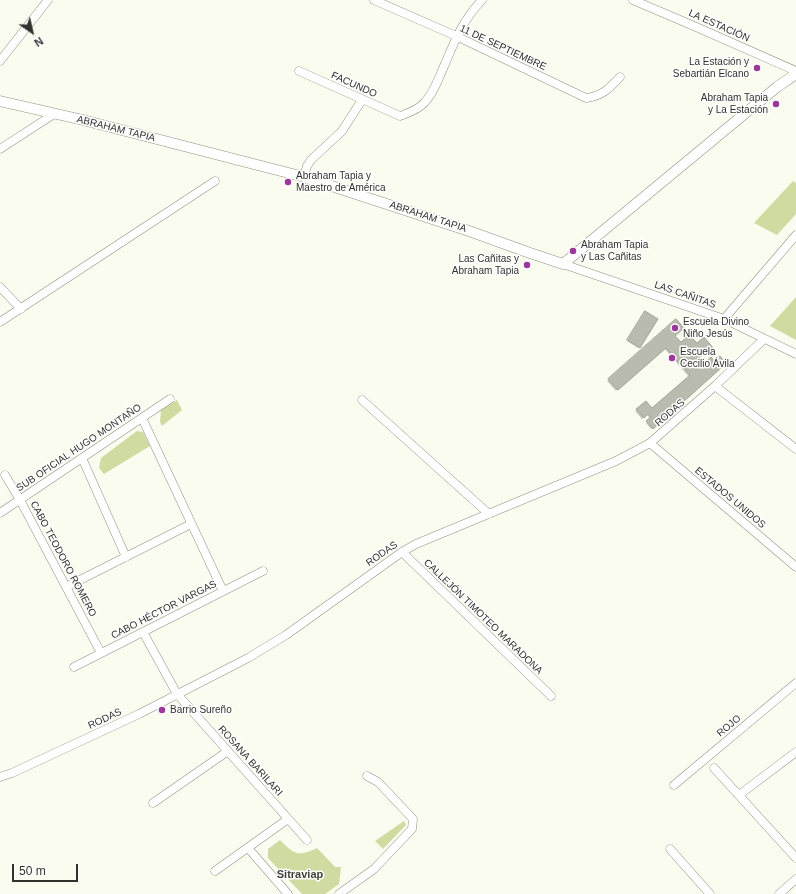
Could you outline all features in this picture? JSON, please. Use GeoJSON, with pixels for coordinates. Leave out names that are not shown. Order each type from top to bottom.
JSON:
{"type":"FeatureCollection","features":[{"type":"Feature","properties":{"kind":"street"},"geometry":{"type":"LineString","coordinates":[[0,61],[48,0]]}},
{"type":"Feature","properties":{"kind":"street","name":"11 DE SEPTIEMBRE"},"geometry":{"type":"LineString","coordinates":[[374,0],[456,36],[586,98],[597,96],[610,88],[620,77]]}},
{"type":"Feature","properties":{"kind":"street"},"geometry":{"type":"LineString","coordinates":[[456,36],[470,12],[482,0]]}},
{"type":"Feature","properties":{"kind":"street","name":"LA ESTACIÓN"},"geometry":{"type":"LineString","coordinates":[[633,0],[796,71]]}},
{"type":"Feature","properties":{"kind":"street","name":"FACUNDO"},"geometry":{"type":"LineString","coordinates":[[299,71],[400,116],[412,112],[424,103],[437,82],[456,36]]}},
{"type":"Feature","properties":{"kind":"street"},"geometry":{"type":"LineString","coordinates":[[563,264],[778,86],[796,74]]}},
{"type":"Feature","properties":{"kind":"street"},"geometry":{"type":"LineString","coordinates":[[304,177],[307,166],[311,160],[342,131],[362,100]]}},
{"type":"Feature","properties":{"kind":"street","name":"ABRAHAM TAPIA"},"geometry":{"type":"LineString","coordinates":[[0,101],[83,120],[304,177],[461,228],[563,264]]}},
{"type":"Feature","properties":{"kind":"street"},"geometry":{"type":"LineString","coordinates":[[0,149],[54,114]]}},
{"type":"Feature","properties":{"kind":"street"},"geometry":{"type":"LineString","coordinates":[[0,322],[215,181]]}},
{"type":"Feature","properties":{"kind":"street"},"geometry":{"type":"LineString","coordinates":[[724,319],[796,235]]}},
{"type":"Feature","properties":{"kind":"street","name":"LAS CAÑITAS"},"geometry":{"type":"LineString","coordinates":[[563,264],[724,319],[796,354]]}},
{"type":"Feature","properties":{"kind":"street"},"geometry":{"type":"LineString","coordinates":[[0,287],[21,309]]}},
{"type":"Feature","properties":{"kind":"street","name":"RODAS"},"geometry":{"type":"LineString","coordinates":[[0,777],[12,773],[139,714],[248,658],[286,635],[402,552],[416,544],[616,461],[650,443],[716,386],[764,339]]}},
{"type":"Feature","properties":{"kind":"street"},"geometry":{"type":"LineString","coordinates":[[716,386],[796,448]]}},
{"type":"Feature","properties":{"kind":"street","name":"SUB OFICIAL HUGO MONTAÑO"},"geometry":{"type":"LineString","coordinates":[[0,513],[170,399]]}},
{"type":"Feature","properties":{"kind":"street"},"geometry":{"type":"LineString","coordinates":[[362,400],[489,514]]}},
{"type":"Feature","properties":{"kind":"street"},"geometry":{"type":"LineString","coordinates":[[142,418],[223,591]]}},
{"type":"Feature","properties":{"kind":"street","name":"ESTADOS UNIDOS"},"geometry":{"type":"LineString","coordinates":[[650,443],[796,567]]}},
{"type":"Feature","properties":{"kind":"street"},"geometry":{"type":"LineString","coordinates":[[82,458],[126,556]]}},
{"type":"Feature","properties":{"kind":"street","name":"CABO TEODORO ROMERO"},"geometry":{"type":"LineString","coordinates":[[5,475],[20,500],[101,653]]}},
{"type":"Feature","properties":{"kind":"street"},"geometry":{"type":"LineString","coordinates":[[66,587],[192,524]]}},
{"type":"Feature","properties":{"kind":"street","name":"CALLEJÓN TIMOTEO MARADONA"},"geometry":{"type":"LineString","coordinates":[[402,552],[551,696]]}},
{"type":"Feature","properties":{"kind":"street","name":"CABO HÉCTOR VARGAS"},"geometry":{"type":"LineString","coordinates":[[74,667],[263,571]]}},
{"type":"Feature","properties":{"kind":"street","name":"ROSANA BARILARI"},"geometry":{"type":"LineString","coordinates":[[143,632],[176,694],[308,840]]}},
{"type":"Feature","properties":{"kind":"street","name":"ROJO"},"geometry":{"type":"LineString","coordinates":[[674,785],[796,683]]}},
{"type":"Feature","properties":{"kind":"street"},"geometry":{"type":"LineString","coordinates":[[153,803],[228,751]]}},
{"type":"Feature","properties":{"kind":"street"},"geometry":{"type":"LineString","coordinates":[[739,795],[796,752]]}},
{"type":"Feature","properties":{"kind":"street"},"geometry":{"type":"LineString","coordinates":[[714,768],[796,858]]}},
{"type":"Feature","properties":{"kind":"street"},"geometry":{"type":"LineString","coordinates":[[339,894],[374,869],[412,829],[413,819],[378,782],[367,776]]}},
{"type":"Feature","properties":{"kind":"street"},"geometry":{"type":"LineString","coordinates":[[215,871],[288,819]]}},
{"type":"Feature","properties":{"kind":"street"},"geometry":{"type":"LineString","coordinates":[[248,848],[288,894]]}},
{"type":"Feature","properties":{"kind":"street"},"geometry":{"type":"LineString","coordinates":[[670,849],[710,894]]}},
{"type":"Feature","properties":{"kind":"street"},"geometry":{"type":"LineString","coordinates":[[779,894],[796,879]]}},
{"type":"Feature","properties":{"kind":"green space"},"geometry":{"type":"Polygon","coordinates":[[[793,181],[796,183],[796,214],[777,235],[754,223],[793,181]]]}},
{"type":"Feature","properties":{"kind":"green space"},"geometry":{"type":"Polygon","coordinates":[[[796,297],[796,340],[770,326],[796,297]]]}},
{"type":"Feature","properties":{"kind":"green space"},"geometry":{"type":"Polygon","coordinates":[[[177,400],[182,410],[162,426],[160,422],[161,410],[177,400]]]}},
{"type":"Feature","properties":{"kind":"green space"},"geometry":{"type":"Polygon","coordinates":[[[137,431],[143,432],[150,446],[104,474],[99,468],[101,458],[137,431]]]}},
{"type":"Feature","properties":{"kind":"green space"},"geometry":{"type":"Polygon","coordinates":[[[404,821],[406,825],[383,849],[375,841],[404,821]]]}},
{"type":"Feature","properties":{"kind":"green space"},"geometry":{"type":"Polygon","coordinates":[[[280,840],[289,849],[297,853],[305,853],[317,848],[335,867],[341,867],[339,884],[325,894],[302,894],[268,858],[268,849],[280,840]]]}},
{"type":"Feature","properties":{"kind":"building"},"geometry":{"type":"Polygon","coordinates":[[[645,311],[658,319],[640,348],[627,340],[645,311]]]}},
{"type":"Feature","properties":{"kind":"building"},"geometry":{"type":"Polygon","coordinates":[[[676,319],[684,328],[675,336],[681,342],[689,335],[697,343],[704,337],[714,349],[707,354],[706,352],[697,360],[702,365],[711,357],[714,361],[720,356],[724,361],[719,366],[721,368],[653,429],[646,421],[651,417],[648,414],[644,418],[636,409],[646,401],[652,408],[690,375],[666,348],[618,390],[608,379],[676,319]]]}},
{"type":"Feature","properties":{"kind":"place","name":"La Estación y Sebartián Elcano"},"geometry":{"type":"Point","coordinates":[757,68]}},
{"type":"Feature","properties":{"kind":"place","name":"Abraham Tapia y La Estación"},"geometry":{"type":"Point","coordinates":[776,104]}},
{"type":"Feature","properties":{"kind":"place","name":"Abraham Tapia y Maestro de América"},"geometry":{"type":"Point","coordinates":[288,182]}},
{"type":"Feature","properties":{"kind":"place","name":"Abraham Tapia y Las Cañitas"},"geometry":{"type":"Point","coordinates":[573,251]}},
{"type":"Feature","properties":{"kind":"place","name":"Las Cañitas y Abraham Tapia"},"geometry":{"type":"Point","coordinates":[527,265]}},
{"type":"Feature","properties":{"kind":"place","name":"Escuela Divino Niño Jesús"},"geometry":{"type":"Point","coordinates":[675,328]}},
{"type":"Feature","properties":{"kind":"place","name":"Escuela Cecilio Ávila"},"geometry":{"type":"Point","coordinates":[672,358]}},
{"type":"Feature","properties":{"kind":"place","name":"Barrio Sureño"},"geometry":{"type":"Point","coordinates":[162,710]}},
{"type":"Feature","properties":{"kind":"district","name":"Sitraviap"},"geometry":{"type":"Point","coordinates":[300,875]}}]}
